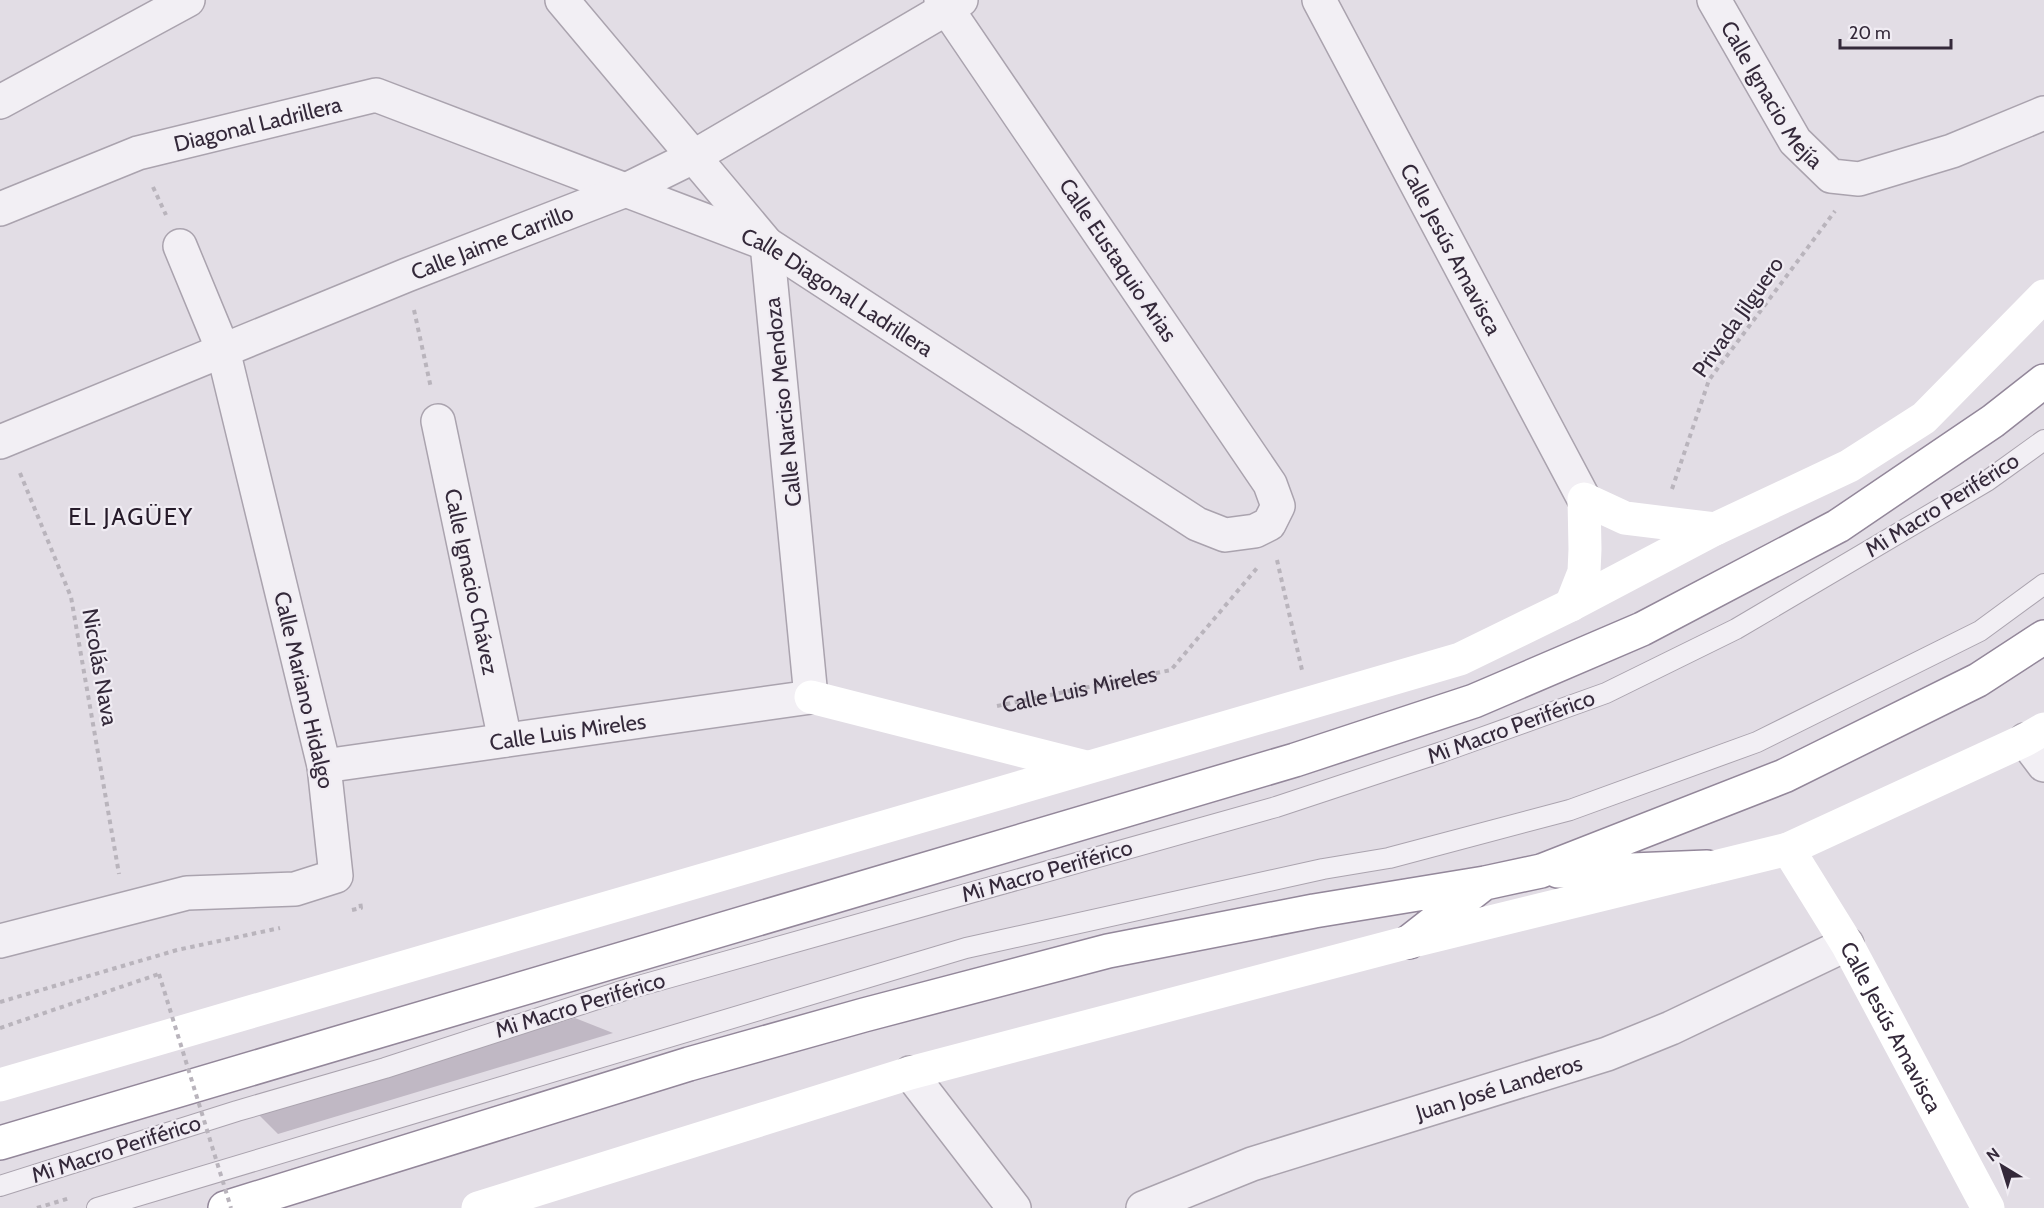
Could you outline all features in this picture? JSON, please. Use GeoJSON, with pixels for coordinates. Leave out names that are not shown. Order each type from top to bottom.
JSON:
{"type":"FeatureCollection","features":[{"type":"Feature","properties":{"kind":"main road"},"geometry":{"type":"LineString","coordinates":[[0,1085],[1460,659],[1715,530],[1849,466],[1924,418],[2044,296]]}},
{"type":"Feature","properties":{"kind":"main road"},"geometry":{"type":"LineString","coordinates":[[0,1143],[1295,760],[1474,701],[1642,629],[1838,526],[1992,421],[2044,381]]}},
{"type":"Feature","properties":{"kind":"main road"},"geometry":{"type":"LineString","coordinates":[[1570,605],[1584,572],[1586,549],[1584,500],[1625,518],[1715,530]]}},
{"type":"Feature","properties":{"kind":"main road"},"geometry":{"type":"LineString","coordinates":[[225,1208],[689,1064],[1097,953],[1314,911],[1485,883],[1541,870],[1784,776],[1978,680],[2044,637]]}},
{"type":"Feature","properties":{"kind":"main road"},"geometry":{"type":"LineString","coordinates":[[811,697],[1088,768]]}},
{"type":"Feature","properties":{"kind":"main road"},"geometry":{"type":"LineString","coordinates":[[481,1208],[910,1074],[1409,942],[1707,867],[1788,849],[2038,744]]}},
{"type":"Feature","properties":{"kind":"main road","name":"Calle Jesús Amavisca"},"geometry":{"type":"LineString","coordinates":[[1788,849],[1847,944],[1988,1208]]}},
{"type":"Feature","properties":{"kind":"main road"},"geometry":{"type":"LineString","coordinates":[[1541,870],[1607,871],[1707,867]]}},
{"type":"Feature","properties":{"kind":"main road"},"geometry":{"type":"LineString","coordinates":[[1409,942],[1485,883]]}},
{"type":"Feature","properties":{"kind":"street"},"geometry":{"type":"LineString","coordinates":[[0,102],[188,0]]}},
{"type":"Feature","properties":{"kind":"street"},"geometry":{"type":"LineString","coordinates":[[562,0],[767,244]]}},
{"type":"Feature","properties":{"kind":"street","name":"Calle Jesús Amavisca"},"geometry":{"type":"LineString","coordinates":[[1319,0],[1584,500]]}},
{"type":"Feature","properties":{"kind":"street","name":"Calle Ignacio Mejía"},"geometry":{"type":"LineString","coordinates":[[1714,0],[1795,141],[1831,176],[1859,179],[1952,151],[2044,113]]}},
{"type":"Feature","properties":{"kind":"street","name":"Calle Jaime Carrillo"},"geometry":{"type":"LineString","coordinates":[[3,440],[407,275],[626,190],[693,157],[950,2]]}},
{"type":"Feature","properties":{"kind":"street","name":"Calle Eustaquio Arias"},"geometry":{"type":"LineString","coordinates":[[950,2],[1270,484],[1278,506],[1269,524]]}},
{"type":"Feature","properties":{"kind":"street","name":"Calle Diagonal Ladrillera"},"geometry":{"type":"LineString","coordinates":[[376,95],[767,244],[1197,524],[1225,536],[1255,531],[1269,524]]}},
{"type":"Feature","properties":{"kind":"street","name":"Diagonal Ladrillera"},"geometry":{"type":"LineString","coordinates":[[138,153],[376,95]]}},
{"type":"Feature","properties":{"kind":"street"},"geometry":{"type":"LineString","coordinates":[[0,209],[138,153]]}},
{"type":"Feature","properties":{"kind":"street","name":"Calle Narciso Mendoza"},"geometry":{"type":"LineString","coordinates":[[767,244],[811,697]]}},
{"type":"Feature","properties":{"kind":"street","name":"Calle Mariano Hidalgo"},"geometry":{"type":"LineString","coordinates":[[0,941],[187,893],[295,889],[336,876],[324,766],[223,350],[180,246]]}},
{"type":"Feature","properties":{"kind":"street","name":"Calle Ignacio Chávez"},"geometry":{"type":"LineString","coordinates":[[438,421],[505,740]]}},
{"type":"Feature","properties":{"kind":"street","name":"Calle Luis Mireles"},"geometry":{"type":"LineString","coordinates":[[324,766],[811,697]]}},
{"type":"Feature","properties":{"kind":"street","name":"Juan José Landeros"},"geometry":{"type":"LineString","coordinates":[[1143,1208],[1252,1164],[1607,1054],[1671,1028],[1847,944]]}},
{"type":"Feature","properties":{"kind":"street"},"geometry":{"type":"LineString","coordinates":[[910,1074],[1014,1208]]}},
{"type":"Feature","properties":{"kind":"lane","name":"Mi Macro Periférico"},"geometry":{"type":"LineString","coordinates":[[0,1186],[237,1111],[385,1068],[628,988],[1276,807],[1442,752],[1595,697],[1736,629],[1988,481],[2044,440]]}},
{"type":"Feature","properties":{"kind":"lane"},"geometry":{"type":"LineString","coordinates":[[97,1208],[966,948],[1323,869],[1389,858],[1570,810],[1757,742],[1980,631],[2044,584]]}},
{"type":"Feature","properties":{"kind":"path"},"geometry":{"type":"LineString","coordinates":[[138,153],[180,246]]}},
{"type":"Feature","properties":{"kind":"path","name":"Privada Jilguero"},"geometry":{"type":"LineString","coordinates":[[1661,523],[1709,380],[1859,179]]}},
{"type":"Feature","properties":{"kind":"path"},"geometry":{"type":"LineString","coordinates":[[407,275],[438,421]]}},
{"type":"Feature","properties":{"kind":"path","name":"Nicolás Nava"},"geometry":{"type":"LineString","coordinates":[[3,440],[71,597],[125,910]]}},
{"type":"Feature","properties":{"kind":"path"},"geometry":{"type":"LineString","coordinates":[[1269,524],[1303,674]]}},
{"type":"Feature","properties":{"kind":"path","name":"Calle Luis Mireles"},"geometry":{"type":"LineString","coordinates":[[996,706],[1171,670],[1268,556],[1269,524]]}},
{"type":"Feature","properties":{"kind":"path"},"geometry":{"type":"LineString","coordinates":[[350,911],[361,908],[360,897]]}},
{"type":"Feature","properties":{"kind":"path"},"geometry":{"type":"LineString","coordinates":[[0,1002],[177,950],[286,926]]}},
{"type":"Feature","properties":{"kind":"path"},"geometry":{"type":"LineString","coordinates":[[0,1028],[159,974],[231,1208]]}},
{"type":"Feature","properties":{"kind":"building"},"geometry":{"type":"Polygon","coordinates":[[[575,1018],[613,1033],[278,1134],[257,1113],[575,1018]]]}},
{"type":"Feature","properties":{"kind":"district","name":"EL JAGÜEY"},"geometry":{"type":"Point","coordinates":[131,516]}}]}
